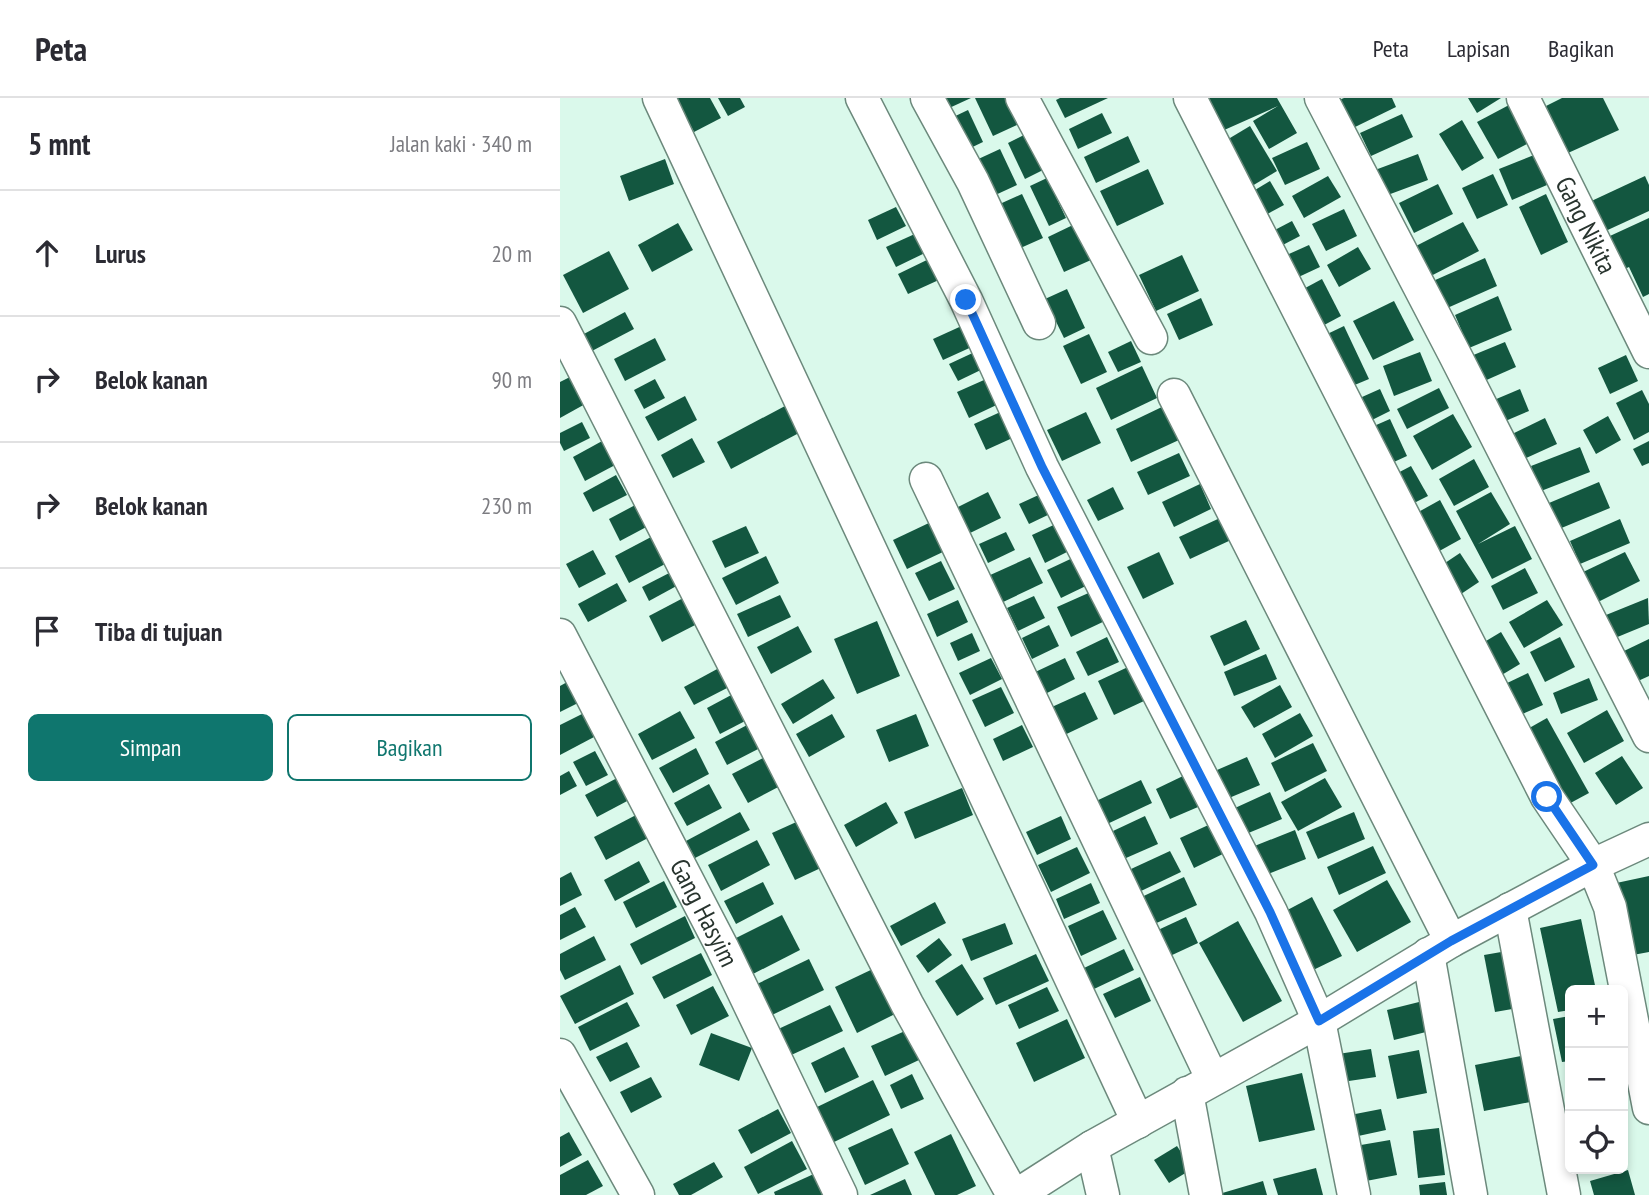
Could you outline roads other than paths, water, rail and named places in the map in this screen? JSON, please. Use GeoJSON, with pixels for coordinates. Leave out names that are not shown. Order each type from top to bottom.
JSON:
{"type":"FeatureCollection","features":[{"type":"Feature","properties":{"kind":"street"},"geometry":{"type":"LineString","coordinates":[[659,98],[1138,1122]]}},
{"type":"Feature","properties":{"kind":"street"},"geometry":{"type":"LineString","coordinates":[[862,98],[966,300],[1042,467],[1270,912],[1319,1021],[1354,1195]]}},
{"type":"Feature","properties":{"kind":"street"},"geometry":{"type":"LineString","coordinates":[[927,98],[973,182],[1039,323]]}},
{"type":"Feature","properties":{"kind":"street"},"geometry":{"type":"LineString","coordinates":[[1022,98],[1151,338]]}},
{"type":"Feature","properties":{"kind":"street"},"geometry":{"type":"LineString","coordinates":[[1190,98],[1547,797],[1593,865],[1610,907],[1649,1108]]}},
{"type":"Feature","properties":{"kind":"street"},"geometry":{"type":"LineString","coordinates":[[1321,98],[1649,736]]}},
{"type":"Feature","properties":{"kind":"street","name":"Gang Nikita"},"geometry":{"type":"LineString","coordinates":[[1523,98],[1649,352]]}},
{"type":"Feature","properties":{"kind":"street"},"geometry":{"type":"LineString","coordinates":[[560,323],[907,1004],[1015,1195],[1092,1147],[1319,1021],[1440,948],[1593,865],[1649,839]]}},
{"type":"Feature","properties":{"kind":"street"},"geometry":{"type":"LineString","coordinates":[[1174,395],[1440,948],[1471,1195]]}},
{"type":"Feature","properties":{"kind":"street"},"geometry":{"type":"LineString","coordinates":[[926,479],[1200,1086],[1206,1195]]}},
{"type":"Feature","properties":{"kind":"street","name":"Gang Hasyim"},"geometry":{"type":"LineString","coordinates":[[560,635],[722,947],[841,1195]]}},
{"type":"Feature","properties":{"kind":"street"},"geometry":{"type":"LineString","coordinates":[[1510,909],[1564,1195]]}},
{"type":"Feature","properties":{"kind":"street"},"geometry":{"type":"LineString","coordinates":[[560,1055],[638,1195]]}},
{"type":"Feature","properties":{"kind":"street"},"geometry":{"type":"LineString","coordinates":[[1092,1147],[1103,1195]]}}]}
